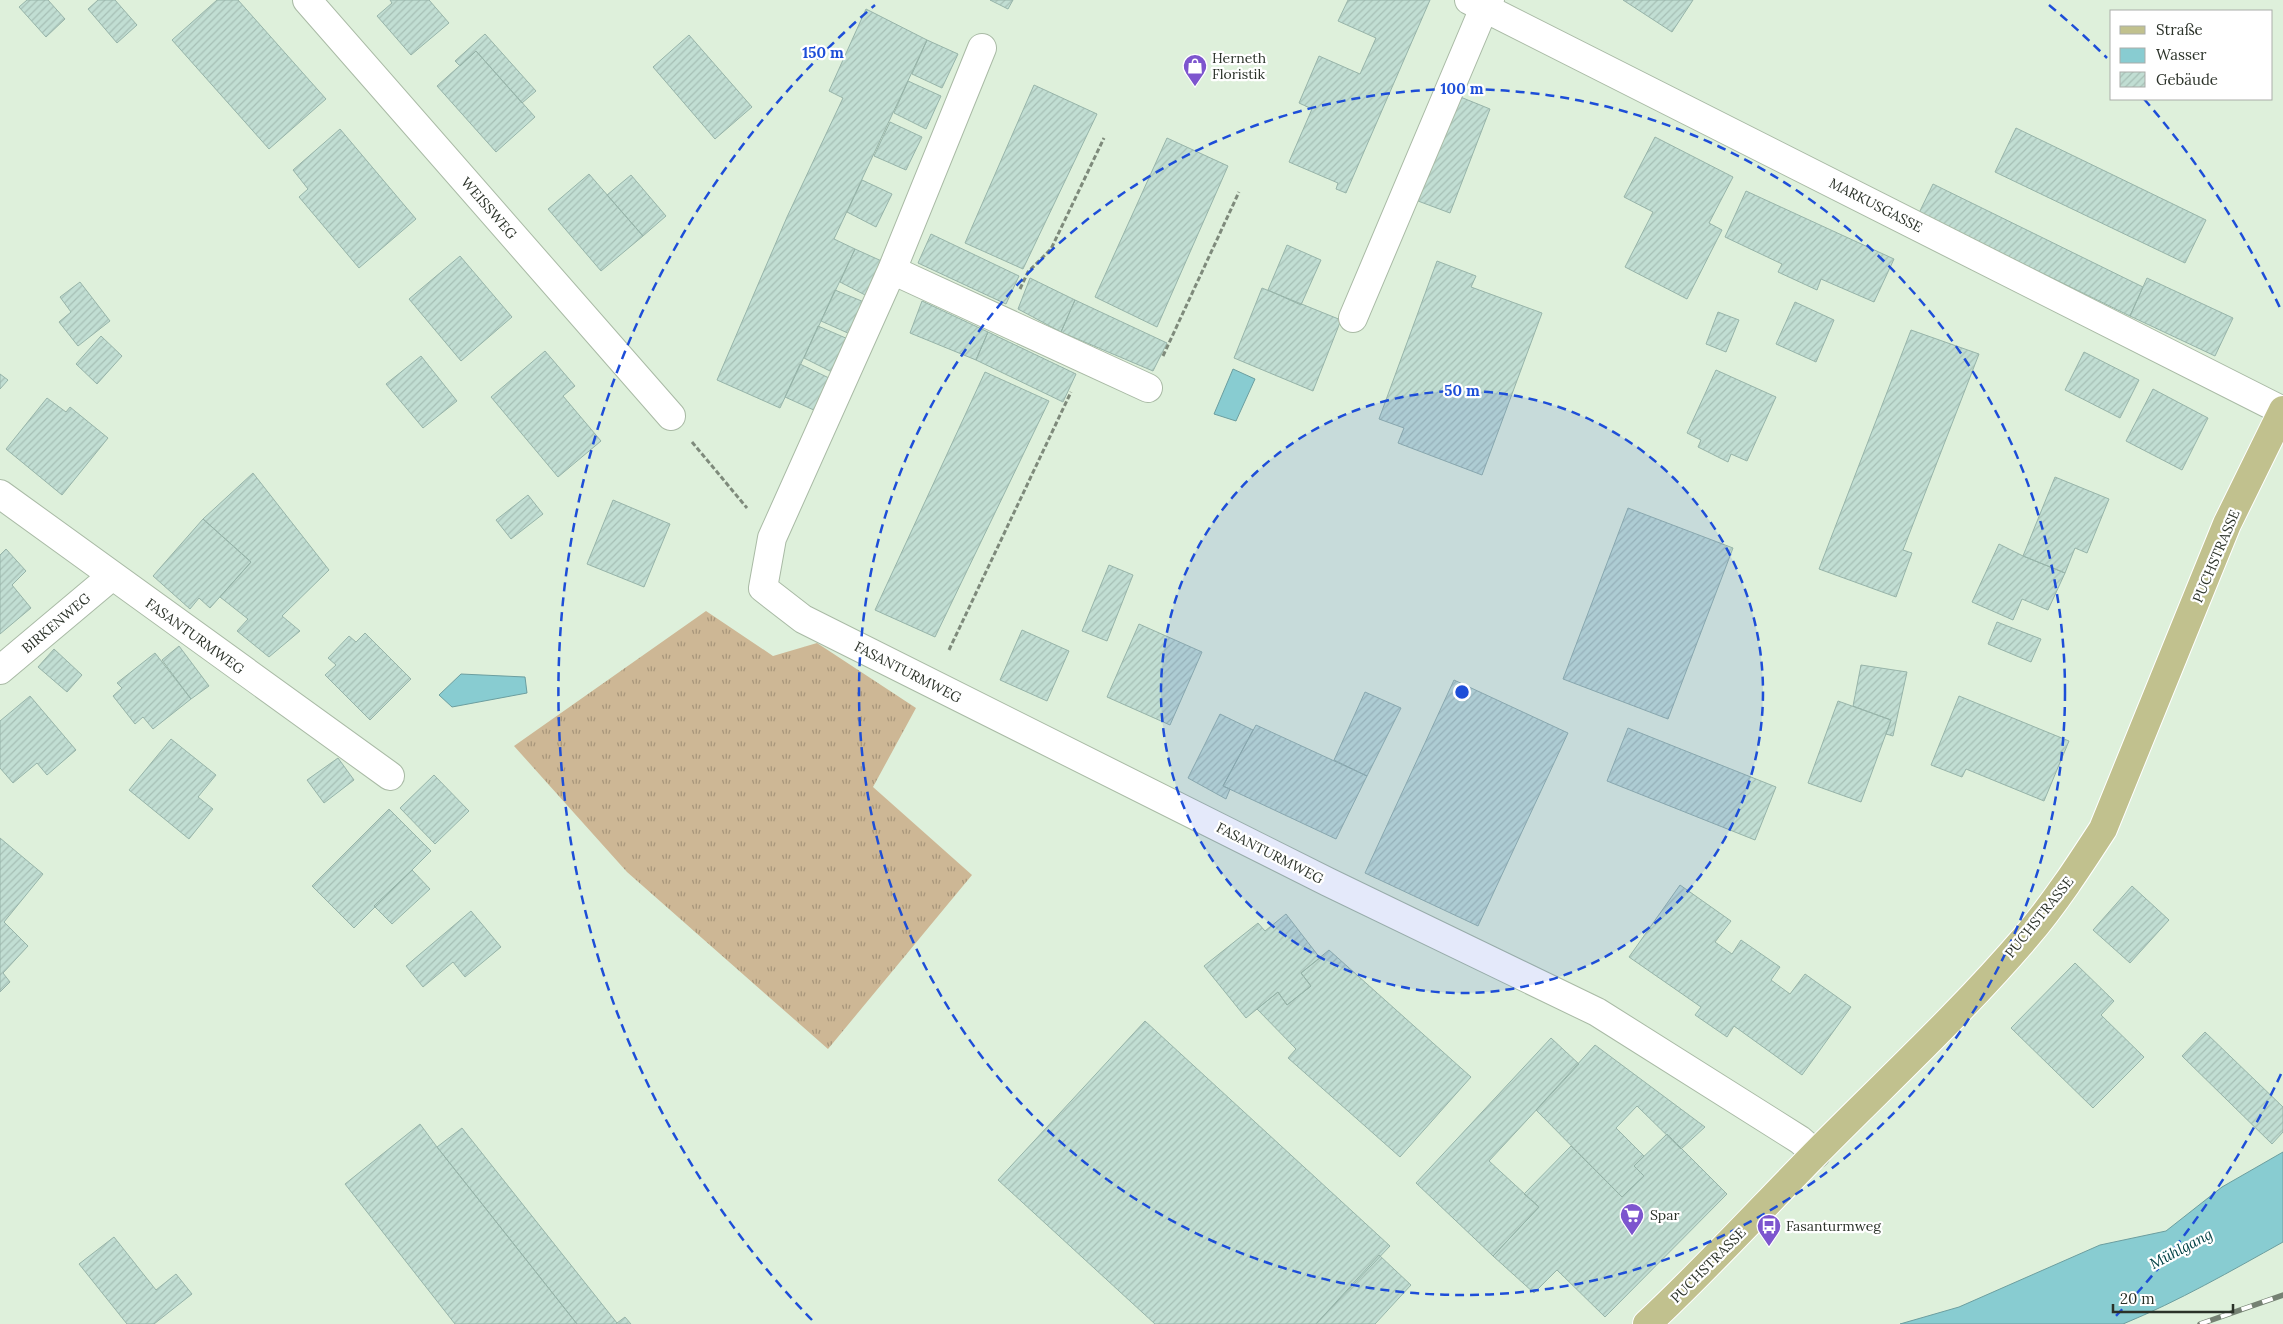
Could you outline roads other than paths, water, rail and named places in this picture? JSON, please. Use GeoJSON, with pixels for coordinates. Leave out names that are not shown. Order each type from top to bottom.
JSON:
{"type":"FeatureCollection","features":[{"type":"Feature","properties":{"kind":"main road","name":"PUCHSTRASSE"},"geometry":{"type":"LineString","coordinates":[[1647,1324],[1711,1263],[1816,1154],[1948,1023],[2027,936],[2075,872],[2103,829],[2227,524],[2283,410]]}},
{"type":"Feature","properties":{"kind":"street","name":"WEISSWEG"},"geometry":{"type":"LineString","coordinates":[[307,0],[671,416]]}},
{"type":"Feature","properties":{"kind":"street"},"geometry":{"type":"LineString","coordinates":[[1353,318],[1481,3]]}},
{"type":"Feature","properties":{"kind":"street","name":"MARKUSGASSE"},"geometry":{"type":"LineString","coordinates":[[1481,3],[2283,410]]}},
{"type":"Feature","properties":{"kind":"street"},"geometry":{"type":"LineString","coordinates":[[982,48],[892,270],[1148,388]]}},
{"type":"Feature","properties":{"kind":"street","name":"FASANTURMWEG"},"geometry":{"type":"LineString","coordinates":[[892,270],[772,538],[763,588],[803,619],[1319,878],[1597,1012],[1784,1130],[1816,1154]]}},
{"type":"Feature","properties":{"kind":"street","name":"FASANTURMWEG"},"geometry":{"type":"LineString","coordinates":[[0,494],[390,776]]}},
{"type":"Feature","properties":{"kind":"street","name":"BIRKENWEG"},"geometry":{"type":"LineString","coordinates":[[0,670],[112,576]]}},
{"type":"Feature","properties":{"kind":"water"},"geometry":{"type":"Polygon","coordinates":[[[1233,369],[1255,379],[1236,421],[1214,414],[1233,369]]]}},
{"type":"Feature","properties":{"kind":"water"},"geometry":{"type":"Polygon","coordinates":[[[461,674],[525,677],[527,693],[452,707],[439,695],[461,674]]]}},
{"type":"Feature","properties":{"kind":"water","name":"Mühlgang"},"geometry":{"type":"Polygon","coordinates":[[[2283,1152],[2283,1242],[2144,1315],[2123,1324],[1900,1324],[1959,1307],[2100,1245],[2166,1231],[2222,1187],[2283,1152]]]}},
{"type":"Feature","properties":{"kind":"railway"},"geometry":{"type":"LineString","coordinates":[[2200,1324],[2283,1295]]}},
{"type":"Feature","properties":{"kind":"place","name":"Herneth Floristik"},"geometry":{"type":"Point","coordinates":[1195,87]}},
{"type":"Feature","properties":{"kind":"place","name":"Spar"},"geometry":{"type":"Point","coordinates":[1632,1236]}},
{"type":"Feature","properties":{"kind":"place","name":"Fasanturmweg"},"geometry":{"type":"Point","coordinates":[1769,1247]}}]}
